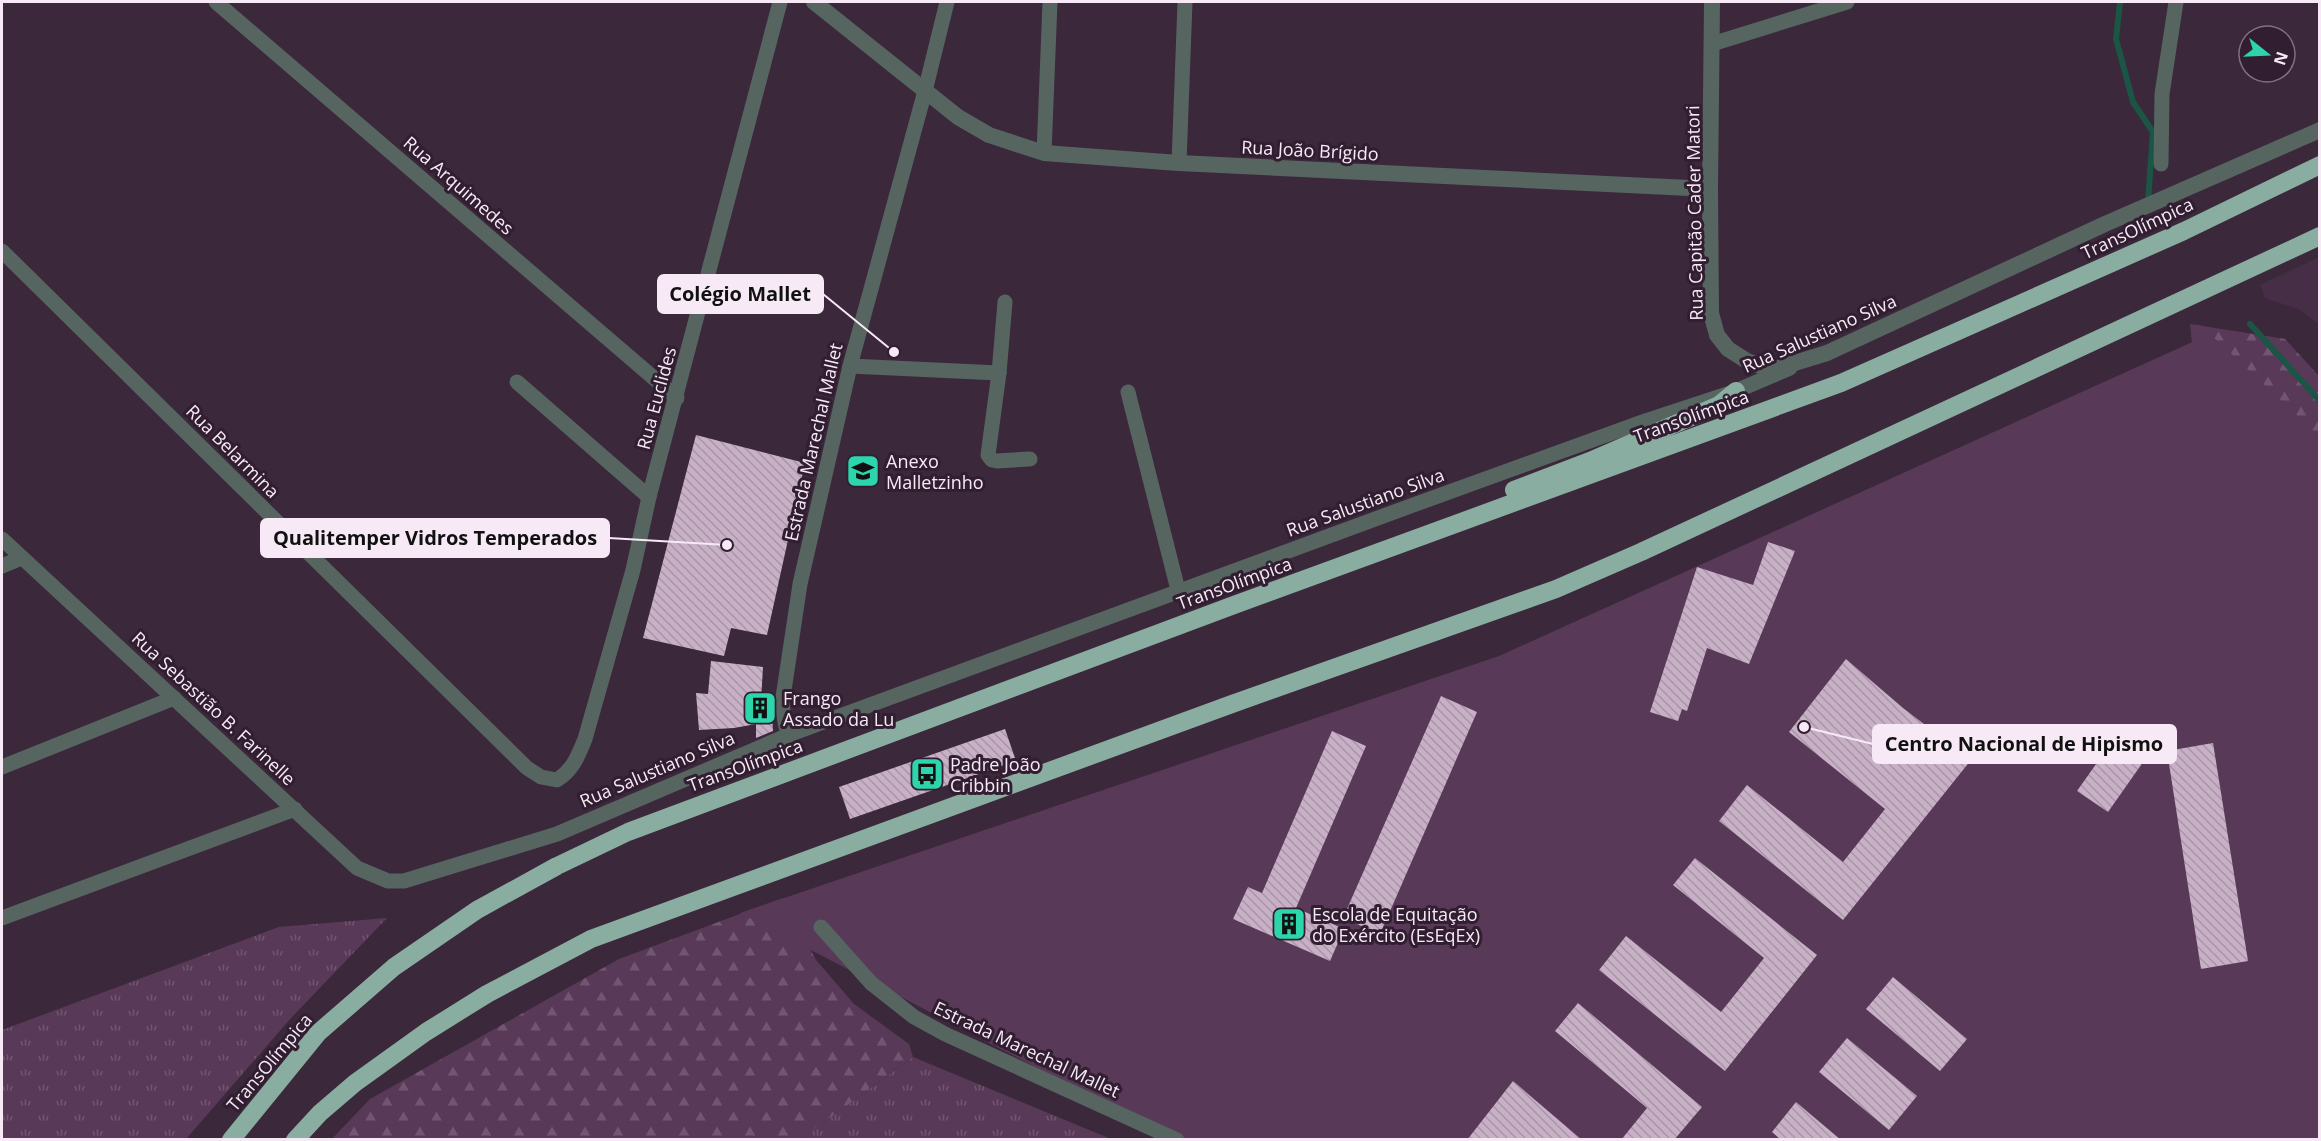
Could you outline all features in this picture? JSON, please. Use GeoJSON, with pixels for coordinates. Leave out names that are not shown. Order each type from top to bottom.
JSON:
{"type":"FeatureCollection","features":[{"type":"Feature","properties":{"kind":"highway","name":"TransOlímpica"},"geometry":{"type":"LineString","coordinates":[[231,1140],[318,1033],[394,967],[477,910],[557,866],[628,832],[1234,605],[1630,462],[1851,378],[2184,231],[2319,165]]}},
{"type":"Feature","properties":{"kind":"highway"},"geometry":{"type":"LineString","coordinates":[[295,1140],[320,1113],[355,1083],[426,1032],[487,994],[591,939],[1244,700],[1556,589],[2319,236]]}},
{"type":"Feature","properties":{"kind":"highway"},"geometry":{"type":"LineString","coordinates":[[1234,605],[1301,571],[1612,452],[1719,405],[1736,391]]}},
{"type":"Feature","properties":{"kind":"street","name":"Rua Arquimedes"},"geometry":{"type":"LineString","coordinates":[[216,2],[677,398]]}},
{"type":"Feature","properties":{"kind":"street","name":"Rua Euclides"},"geometry":{"type":"LineString","coordinates":[[541,777],[557,780],[567,774],[576,761],[585,740],[633,570],[650,497],[780,2]]}},
{"type":"Feature","properties":{"kind":"street"},"geometry":{"type":"LineString","coordinates":[[814,2],[925,92]]}},
{"type":"Feature","properties":{"kind":"street","name":"Estrada Marechal Mallet"},"geometry":{"type":"LineString","coordinates":[[791,734],[786,727],[782,704],[800,584],[850,366],[925,92],[947,2]]}},
{"type":"Feature","properties":{"kind":"street"},"geometry":{"type":"LineString","coordinates":[[1044,153],[1050,2]]}},
{"type":"Feature","properties":{"kind":"street"},"geometry":{"type":"LineString","coordinates":[[1179,163],[1185,2]]}},
{"type":"Feature","properties":{"kind":"street","name":"Rua Capitão Cader Matori"},"geometry":{"type":"LineString","coordinates":[[1712,2],[1711,313],[1717,335],[1728,349],[1747,361],[1766,368],[1778,368],[1827,353]]}},
{"type":"Feature","properties":{"kind":"street"},"geometry":{"type":"LineString","coordinates":[[1712,44],[1847,2]]}},
{"type":"Feature","properties":{"kind":"street"},"geometry":{"type":"LineString","coordinates":[[2161,164],[2163,94],[2176,2]]}},
{"type":"Feature","properties":{"kind":"street","name":"Rua João Brígido"},"geometry":{"type":"LineString","coordinates":[[925,92],[958,117],[989,135],[1044,153],[1179,163],[1710,189]]}},
{"type":"Feature","properties":{"kind":"street","name":"Rua Salustiano Silva"},"geometry":{"type":"LineString","coordinates":[[412,881],[557,834],[791,734],[1069,633],[1178,590],[1634,425],[1736,391],[1827,353],[2105,224],[2319,130]]}},
{"type":"Feature","properties":{"kind":"street","name":"Rua Belarmina"},"geometry":{"type":"LineString","coordinates":[[2,251],[528,768],[541,777]]}},
{"type":"Feature","properties":{"kind":"street"},"geometry":{"type":"LineString","coordinates":[[1005,302],[999,373],[988,455],[992,460],[997,461],[1030,459]]}},
{"type":"Feature","properties":{"kind":"street"},"geometry":{"type":"LineString","coordinates":[[850,366],[999,373]]}},
{"type":"Feature","properties":{"kind":"street"},"geometry":{"type":"LineString","coordinates":[[517,382],[650,497]]}},
{"type":"Feature","properties":{"kind":"street"},"geometry":{"type":"LineString","coordinates":[[1128,392],[1178,590]]}},
{"type":"Feature","properties":{"kind":"street","name":"Rua Sebastião B. Farinelle"},"geometry":{"type":"LineString","coordinates":[[2,539],[357,868],[388,881],[412,881]]}},
{"type":"Feature","properties":{"kind":"street"},"geometry":{"type":"LineString","coordinates":[[2,566],[21,558]]}},
{"type":"Feature","properties":{"kind":"street"},"geometry":{"type":"LineString","coordinates":[[4,763],[174,698]]}},
{"type":"Feature","properties":{"kind":"street"},"geometry":{"type":"LineString","coordinates":[[2,918],[295,809]]}},
{"type":"Feature","properties":{"kind":"street","name":"Estrada Marechal Mallet"},"geometry":{"type":"LineString","coordinates":[[821,927],[871,983],[914,1017],[945,1034],[1177,1140]]}},
{"type":"Feature","properties":{"kind":"shaded area"},"geometry":{"type":"Polygon","coordinates":[[[2319,257],[2319,324],[2298,309],[2265,298],[2260,285],[2319,257]]]}},
{"type":"Feature","properties":{"kind":"green space"},"geometry":{"type":"Polygon","coordinates":[[[2190,324],[2285,339],[2319,376],[2319,544],[2213,557],[2190,324]]]}},
{"type":"Feature","properties":{"kind":"green space"},"geometry":{"type":"Polygon","coordinates":[[[2210,334],[2319,436],[2319,1139],[1173,1139],[740,913],[1499,656],[2210,334]]]}},
{"type":"Feature","properties":{"kind":"green space"},"geometry":{"type":"Polygon","coordinates":[[[783,898],[816,960],[854,1004],[909,1044],[913,1057],[801,1139],[331,1140],[370,1099],[619,959],[783,898]]]}},
{"type":"Feature","properties":{"kind":"green space"},"geometry":{"type":"Polygon","coordinates":[[[387,918],[291,1018],[186,1139],[2,1139],[2,1030],[279,927],[387,918]]]}},
{"type":"Feature","properties":{"kind":"green space"},"geometry":{"type":"Polygon","coordinates":[[[913,1057],[1111,1139],[801,1139],[913,1057]]]}},
{"type":"Feature","properties":{"kind":"building"},"geometry":{"type":"Polygon","coordinates":[[[696,435],[805,463],[767,635],[731,628],[724,656],[643,638],[696,435]]]}},
{"type":"Feature","properties":{"kind":"building"},"geometry":{"type":"Polygon","coordinates":[[[1768,542],[1795,551],[1749,664],[1707,648],[1687,711],[1682,709],[1678,721],[1650,712],[1697,567],[1753,585],[1768,542]]]}},
{"type":"Feature","properties":{"kind":"building"},"geometry":{"type":"Polygon","coordinates":[[[1846,659],[1903,708],[1971,760],[1843,920],[1719,821],[1747,785],[1843,862],[1885,809],[1789,732],[1846,659]]]}},
{"type":"Feature","properties":{"kind":"building"},"geometry":{"type":"Polygon","coordinates":[[[711,661],[763,667],[761,701],[768,702],[767,715],[772,715],[773,731],[756,738],[756,724],[699,730],[696,693],[708,694],[711,661]]]}},
{"type":"Feature","properties":{"kind":"building"},"geometry":{"type":"Polygon","coordinates":[[[1441,696],[1477,712],[1380,934],[1343,918],[1441,696]]]}},
{"type":"Feature","properties":{"kind":"building"},"geometry":{"type":"Polygon","coordinates":[[[2123,726],[2153,748],[2108,812],[2077,791],[2123,726]]]}},
{"type":"Feature","properties":{"kind":"building","name":"Padre João Cribbin"},"geometry":{"type":"Polygon","coordinates":[[[1005,729],[1016,761],[850,819],[839,787],[1005,729]]]}},
{"type":"Feature","properties":{"kind":"building"},"geometry":{"type":"Polygon","coordinates":[[[1332,731],[1366,746],[1296,908],[1344,929],[1330,961],[1233,919],[1248,887],[1262,893],[1332,731]]]}},
{"type":"Feature","properties":{"kind":"building"},"geometry":{"type":"Polygon","coordinates":[[[2213,743],[2248,961],[2201,969],[2167,751],[2213,743]]]}},
{"type":"Feature","properties":{"kind":"building"},"geometry":{"type":"Polygon","coordinates":[[[1695,858],[1817,955],[1725,1071],[1599,970],[1626,936],[1721,1012],[1764,958],[1673,885],[1695,858]]]}},
{"type":"Feature","properties":{"kind":"building"},"geometry":{"type":"Polygon","coordinates":[[[1893,977],[1967,1039],[1940,1071],[1866,1009],[1893,977]]]}},
{"type":"Feature","properties":{"kind":"building"},"geometry":{"type":"Polygon","coordinates":[[[1578,1003],[1702,1107],[1674,1140],[1621,1140],[1647,1108],[1555,1031],[1578,1003]]]}},
{"type":"Feature","properties":{"kind":"building"},"geometry":{"type":"Polygon","coordinates":[[[1847,1038],[1917,1096],[1889,1130],[1819,1072],[1847,1038]]]}},
{"type":"Feature","properties":{"kind":"building"},"geometry":{"type":"Polygon","coordinates":[[[1513,1081],[1582,1140],[1467,1140],[1513,1081]]]}},
{"type":"Feature","properties":{"kind":"building"},"geometry":{"type":"Polygon","coordinates":[[[1796,1102],[1841,1140],[1781,1140],[1772,1132],[1796,1102]]]}},
{"type":"Feature","properties":{"kind":"waterway"},"geometry":{"type":"LineString","coordinates":[[2120,2],[2116,39],[2133,102],[2153,132],[2148,202]]}},
{"type":"Feature","properties":{"kind":"waterway"},"geometry":{"type":"LineString","coordinates":[[2250,324],[2320,401]]}},
{"type":"Feature","properties":{"kind":"place","name":"Colégio Mallet"},"geometry":{"type":"Point","coordinates":[894,352]}},
{"type":"Feature","properties":{"kind":"place","name":"Anexo Malletzinho"},"geometry":{"type":"Point","coordinates":[863,471]}},
{"type":"Feature","properties":{"kind":"place","name":"Qualitemper Vidros Temperados"},"geometry":{"type":"Point","coordinates":[727,545]}},
{"type":"Feature","properties":{"kind":"place","name":"Frango Assado da Lu"},"geometry":{"type":"Point","coordinates":[760,708]}},
{"type":"Feature","properties":{"kind":"place","name":"Centro Nacional de Hipismo"},"geometry":{"type":"Point","coordinates":[1804,727]}},
{"type":"Feature","properties":{"kind":"place","name":"Padre João Cribbin"},"geometry":{"type":"Point","coordinates":[927,774]}},
{"type":"Feature","properties":{"kind":"place","name":"Escola de Equitação do Exército (EsEqEx)"},"geometry":{"type":"Point","coordinates":[1289,924]}}]}
